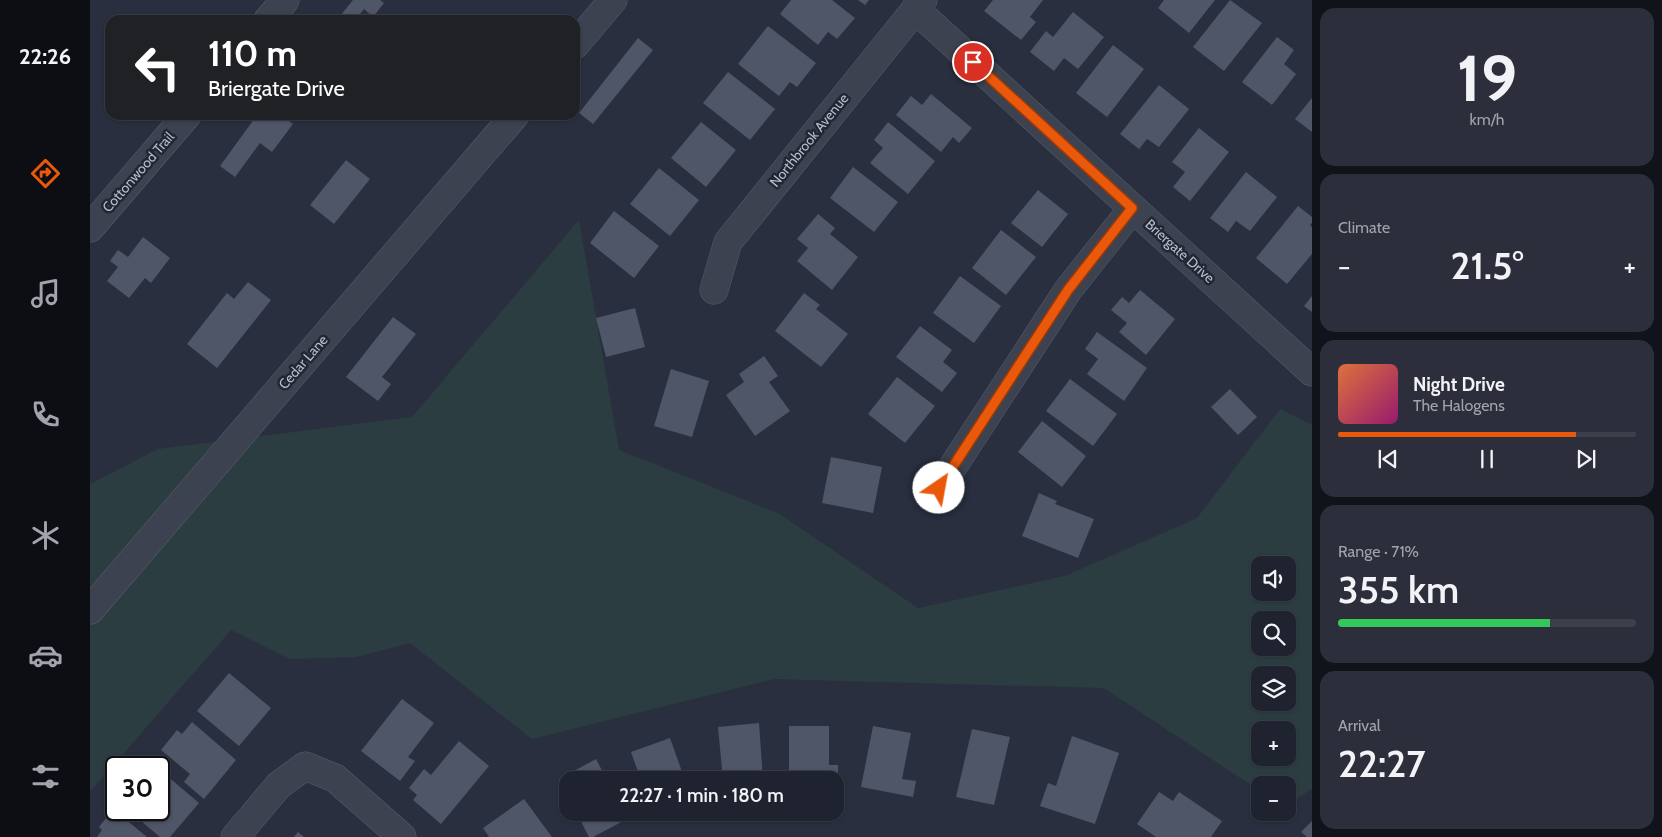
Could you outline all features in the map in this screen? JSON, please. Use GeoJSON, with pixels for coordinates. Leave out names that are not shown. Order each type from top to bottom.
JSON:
{"type":"FeatureCollection","features":[{"type":"Feature","properties":{"kind":"street"},"geometry":{"type":"LineString","coordinates":[[272,15],[285,0]]}},
{"type":"Feature","properties":{"kind":"street"},"geometry":{"type":"LineString","coordinates":[[580,39],[614,0]]}},
{"type":"Feature","properties":{"kind":"street","name":"Briergate Drive"},"geometry":{"type":"LineString","coordinates":[[919,4],[1132,208],[1312,372]]}},
{"type":"Feature","properties":{"kind":"street","name":"Northbrook Avenue"},"geometry":{"type":"LineString","coordinates":[[714,290],[728,242],[919,4]]}},
{"type":"Feature","properties":{"kind":"street","name":"Cottonwood Trail"},"geometry":{"type":"LineString","coordinates":[[90,228],[183,120]]}},
{"type":"Feature","properties":{"kind":"street","name":"Cedar Lane"},"geometry":{"type":"LineString","coordinates":[[90,610],[511,120]]}},
{"type":"Feature","properties":{"kind":"street"},"geometry":{"type":"LineString","coordinates":[[939,488],[1068,290],[1132,208]]}},
{"type":"Feature","properties":{"kind":"street"},"geometry":{"type":"LineString","coordinates":[[235,837],[279,785],[305,766],[335,778],[402,837]]}},
{"type":"Feature","properties":{"kind":"shaded area"},"geometry":{"type":"Polygon","coordinates":[[[579,220],[619,450],[778,513],[918,608],[1065,576],[1197,518],[1280,409],[1312,425],[1312,789],[1296,799],[1296,776],[1251,776],[1251,785],[1104,688],[774,679],[532,739],[410,643],[356,657],[290,659],[231,630],[121,756],[105,756],[105,775],[90,792],[90,484],[158,449],[412,417],[579,220]]]}},
{"type":"Feature","properties":{"kind":"building"},"geometry":{"type":"Polygon","coordinates":[[[353,0],[380,0],[384,3],[375,15],[371,15],[364,9],[359,15],[341,15],[353,0]]]}},
{"type":"Feature","properties":{"kind":"building"},"geometry":{"type":"Polygon","coordinates":[[[791,0],[832,0],[855,18],[837,39],[828,32],[818,45],[780,14],[791,0]]]}},
{"type":"Feature","properties":{"kind":"building"},"geometry":{"type":"Polygon","coordinates":[[[858,0],[869,0],[865,5],[858,0]]]}},
{"type":"Feature","properties":{"kind":"building"},"geometry":{"type":"Polygon","coordinates":[[[993,0],[1043,0],[1030,17],[1036,22],[1021,40],[984,11],[993,0]]]}},
{"type":"Feature","properties":{"kind":"building"},"geometry":{"type":"Polygon","coordinates":[[[1164,0],[1215,0],[1189,33],[1158,8],[1164,0]]]}},
{"type":"Feature","properties":{"kind":"building"},"geometry":{"type":"Polygon","coordinates":[[[1230,0],[1262,23],[1224,71],[1193,47],[1230,0]]]}},
{"type":"Feature","properties":{"kind":"building"},"geometry":{"type":"Polygon","coordinates":[[[1073,12],[1104,37],[1078,69],[1064,58],[1054,71],[1030,52],[1046,31],[1053,37],[1073,12]]]}},
{"type":"Feature","properties":{"kind":"building"},"geometry":{"type":"Polygon","coordinates":[[[768,26],[816,63],[797,87],[790,82],[779,96],[738,64],[768,26]]]}},
{"type":"Feature","properties":{"kind":"building"},"geometry":{"type":"Polygon","coordinates":[[[1277,37],[1294,50],[1284,64],[1296,74],[1272,105],[1242,82],[1277,37]]]}},
{"type":"Feature","properties":{"kind":"building"},"geometry":{"type":"Polygon","coordinates":[[[638,38],[653,50],[593,124],[580,112],[638,38]]]}},
{"type":"Feature","properties":{"kind":"building"},"geometry":{"type":"Polygon","coordinates":[[[1113,45],[1144,69],[1107,117],[1076,93],[1113,45]]]}},
{"type":"Feature","properties":{"kind":"building"},"geometry":{"type":"Polygon","coordinates":[[[728,72],[775,109],[750,140],[703,103],[728,72]]]}},
{"type":"Feature","properties":{"kind":"building"},"geometry":{"type":"Polygon","coordinates":[[[1159,85],[1189,109],[1159,147],[1147,139],[1139,149],[1120,134],[1159,85]]]}},
{"type":"Feature","properties":{"kind":"building"},"geometry":{"type":"Polygon","coordinates":[[[931,94],[972,128],[959,143],[953,137],[941,152],[896,115],[911,96],[922,105],[931,94]]]}},
{"type":"Feature","properties":{"kind":"building"},"geometry":{"type":"Polygon","coordinates":[[[1312,98],[1312,132],[1295,119],[1312,98]]]}},
{"type":"Feature","properties":{"kind":"building"},"geometry":{"type":"Polygon","coordinates":[[[253,120],[288,120],[293,124],[272,152],[260,143],[235,177],[220,166],[253,120]]]}},
{"type":"Feature","properties":{"kind":"building"},"geometry":{"type":"Polygon","coordinates":[[[701,122],[736,150],[706,187],[671,158],[701,122]]]}},
{"type":"Feature","properties":{"kind":"building"},"geometry":{"type":"Polygon","coordinates":[[[888,122],[935,161],[908,194],[870,163],[883,148],[874,140],[888,122]]]}},
{"type":"Feature","properties":{"kind":"building"},"geometry":{"type":"Polygon","coordinates":[[[1199,128],[1229,152],[1190,201],[1173,187],[1185,172],[1172,162],[1199,128]]]}},
{"type":"Feature","properties":{"kind":"building"},"geometry":{"type":"Polygon","coordinates":[[[346,160],[370,179],[334,224],[310,205],[346,160]]]}},
{"type":"Feature","properties":{"kind":"building"},"geometry":{"type":"Polygon","coordinates":[[[853,167],[898,202],[874,232],[830,198],[853,167]]]}},
{"type":"Feature","properties":{"kind":"building"},"geometry":{"type":"Polygon","coordinates":[[[659,168],[699,200],[670,236],[630,204],[659,168]]]}},
{"type":"Feature","properties":{"kind":"building"},"geometry":{"type":"Polygon","coordinates":[[[1246,172],[1277,197],[1250,231],[1236,221],[1228,232],[1210,218],[1246,172]]]}},
{"type":"Feature","properties":{"kind":"building"},"geometry":{"type":"Polygon","coordinates":[[[1038,190],[1068,214],[1042,247],[1011,223],[1038,190]]]}},
{"type":"Feature","properties":{"kind":"building"},"geometry":{"type":"Polygon","coordinates":[[[1298,206],[1312,217],[1310,225],[1312,227],[1312,254],[1287,284],[1256,258],[1298,206]]]}},
{"type":"Feature","properties":{"kind":"building"},"geometry":{"type":"Polygon","coordinates":[[[614,211],[659,246],[634,278],[590,243],[614,211]]]}},
{"type":"Feature","properties":{"kind":"building"},"geometry":{"type":"Polygon","coordinates":[[[818,214],[835,228],[830,234],[858,257],[832,290],[797,261],[808,248],[797,239],[818,214]]]}},
{"type":"Feature","properties":{"kind":"building"},"geometry":{"type":"Polygon","coordinates":[[[1001,230],[1036,257],[1006,295],[972,268],[1001,230]]]}},
{"type":"Feature","properties":{"kind":"building"},"geometry":{"type":"Polygon","coordinates":[[[143,237],[170,258],[151,283],[145,278],[129,298],[107,281],[118,267],[110,261],[118,250],[128,257],[143,237]]]}},
{"type":"Feature","properties":{"kind":"building"},"geometry":{"type":"Polygon","coordinates":[[[960,276],[1001,306],[974,343],[933,313],[960,276]]]}},
{"type":"Feature","properties":{"kind":"building"},"geometry":{"type":"Polygon","coordinates":[[[248,282],[271,300],[217,368],[187,344],[227,293],[234,299],[248,282]]]}},
{"type":"Feature","properties":{"kind":"building"},"geometry":{"type":"Polygon","coordinates":[[[1140,290],[1175,319],[1146,355],[1119,332],[1127,323],[1111,310],[1122,297],[1129,303],[1140,290]]]}},
{"type":"Feature","properties":{"kind":"building"},"geometry":{"type":"Polygon","coordinates":[[[804,293],[820,305],[816,309],[848,334],[821,367],[775,331],[804,293]]]}},
{"type":"Feature","properties":{"kind":"building"},"geometry":{"type":"Polygon","coordinates":[[[1312,296],[1312,312],[1304,306],[1312,296]]]}},
{"type":"Feature","properties":{"kind":"building"},"geometry":{"type":"Polygon","coordinates":[[[635,308],[645,347],[606,357],[596,318],[635,308]]]}},
{"type":"Feature","properties":{"kind":"building"},"geometry":{"type":"Polygon","coordinates":[[[393,317],[416,334],[382,377],[391,384],[378,401],[346,377],[393,317]]]}},
{"type":"Feature","properties":{"kind":"building"},"geometry":{"type":"Polygon","coordinates":[[[920,326],[952,350],[943,362],[957,373],[942,392],[896,357],[920,326]]]}},
{"type":"Feature","properties":{"kind":"building"},"geometry":{"type":"Polygon","coordinates":[[[1097,332],[1147,368],[1124,401],[1087,374],[1098,359],[1085,349],[1097,332]]]}},
{"type":"Feature","properties":{"kind":"building"},"geometry":{"type":"Polygon","coordinates":[[[764,356],[778,376],[769,382],[790,411],[755,436],[726,395],[744,382],[739,374],[764,356]]]}},
{"type":"Feature","properties":{"kind":"building"},"geometry":{"type":"Polygon","coordinates":[[[671,369],[709,381],[692,437],[654,426],[671,369]]]}},
{"type":"Feature","properties":{"kind":"building"},"geometry":{"type":"Polygon","coordinates":[[[897,377],[935,406],[905,443],[868,414],[897,377]]]}},
{"type":"Feature","properties":{"kind":"building"},"geometry":{"type":"Polygon","coordinates":[[[1070,379],[1117,414],[1093,446],[1046,411],[1070,379]]]}},
{"type":"Feature","properties":{"kind":"building"},"geometry":{"type":"Polygon","coordinates":[[[1230,389],[1257,417],[1238,435],[1211,407],[1230,389]]]}},
{"type":"Feature","properties":{"kind":"building"},"geometry":{"type":"Polygon","coordinates":[[[1042,421],[1086,456],[1062,487],[1018,452],[1042,421]]]}},
{"type":"Feature","properties":{"kind":"building"},"geometry":{"type":"Polygon","coordinates":[[[831,457],[882,467],[873,513],[822,503],[831,457]]]}},
{"type":"Feature","properties":{"kind":"building"},"geometry":{"type":"Polygon","coordinates":[[[1039,493],[1057,501],[1055,504],[1094,519],[1078,558],[1022,536],[1039,493]]]}},
{"type":"Feature","properties":{"kind":"building"},"geometry":{"type":"Polygon","coordinates":[[[229,673],[271,708],[239,746],[197,711],[229,673]]]}},
{"type":"Feature","properties":{"kind":"building"},"geometry":{"type":"Polygon","coordinates":[[[402,699],[434,723],[408,757],[415,761],[400,781],[361,751],[402,699]]]}},
{"type":"Feature","properties":{"kind":"building"},"geometry":{"type":"Polygon","coordinates":[[[192,722],[236,760],[204,799],[184,782],[190,774],[161,750],[177,730],[182,734],[192,722]]]}},
{"type":"Feature","properties":{"kind":"building"},"geometry":{"type":"Polygon","coordinates":[[[759,723],[762,771],[722,771],[718,727],[759,723]]]}},
{"type":"Feature","properties":{"kind":"building"},"geometry":{"type":"Polygon","coordinates":[[[789,726],[829,726],[829,765],[838,765],[838,771],[789,771],[789,726]]]}},
{"type":"Feature","properties":{"kind":"building"},"geometry":{"type":"Polygon","coordinates":[[[873,726],[911,733],[902,779],[916,781],[913,797],[861,787],[873,726]]]}},
{"type":"Feature","properties":{"kind":"building"},"geometry":{"type":"Polygon","coordinates":[[[972,729],[1010,737],[994,805],[956,797],[972,729]]]}},
{"type":"Feature","properties":{"kind":"building"},"geometry":{"type":"Polygon","coordinates":[[[1072,736],[1119,753],[1095,824],[1040,806],[1048,783],[1056,786],[1072,736]]]}},
{"type":"Feature","properties":{"kind":"building"},"geometry":{"type":"Polygon","coordinates":[[[670,738],[682,771],[638,771],[631,752],[670,738]]]}},
{"type":"Feature","properties":{"kind":"building"},"geometry":{"type":"Polygon","coordinates":[[[459,741],[489,766],[441,824],[413,800],[417,795],[409,788],[424,769],[431,775],[459,741]]]}},
{"type":"Feature","properties":{"kind":"building"},"geometry":{"type":"Polygon","coordinates":[[[596,759],[602,771],[574,771],[596,759]]]}},
{"type":"Feature","properties":{"kind":"building"},"geometry":{"type":"Polygon","coordinates":[[[170,778],[199,803],[170,837],[160,837],[141,821],[170,821],[170,778]]]}},
{"type":"Feature","properties":{"kind":"building"},"geometry":{"type":"Polygon","coordinates":[[[1159,792],[1173,801],[1179,792],[1222,821],[1211,837],[1156,837],[1137,824],[1159,792]]]}},
{"type":"Feature","properties":{"kind":"building"},"geometry":{"type":"Polygon","coordinates":[[[524,799],[552,837],[489,837],[483,828],[524,799]]]}},
{"type":"Feature","properties":{"kind":"building"},"geometry":{"type":"Polygon","coordinates":[[[105,819],[105,821],[128,821],[147,837],[97,837],[102,830],[99,827],[105,819]]]}},
{"type":"Feature","properties":{"kind":"building"},"geometry":{"type":"Polygon","coordinates":[[[581,821],[623,821],[593,837],[589,837],[581,821]]]}},
{"type":"Feature","properties":{"kind":"building"},"geometry":{"type":"Polygon","coordinates":[[[1312,821],[1312,837],[1307,837],[1301,832],[1312,821]]]}},
{"type":"Feature","properties":{"kind":"building"},"geometry":{"type":"Polygon","coordinates":[[[298,832],[304,837],[294,837],[298,832]]]}},
{"type":"Feature","properties":{"kind":"route"},"geometry":{"type":"LineString","coordinates":[[939,488],[1068,290],[1132,208],[973,62]]}}]}
